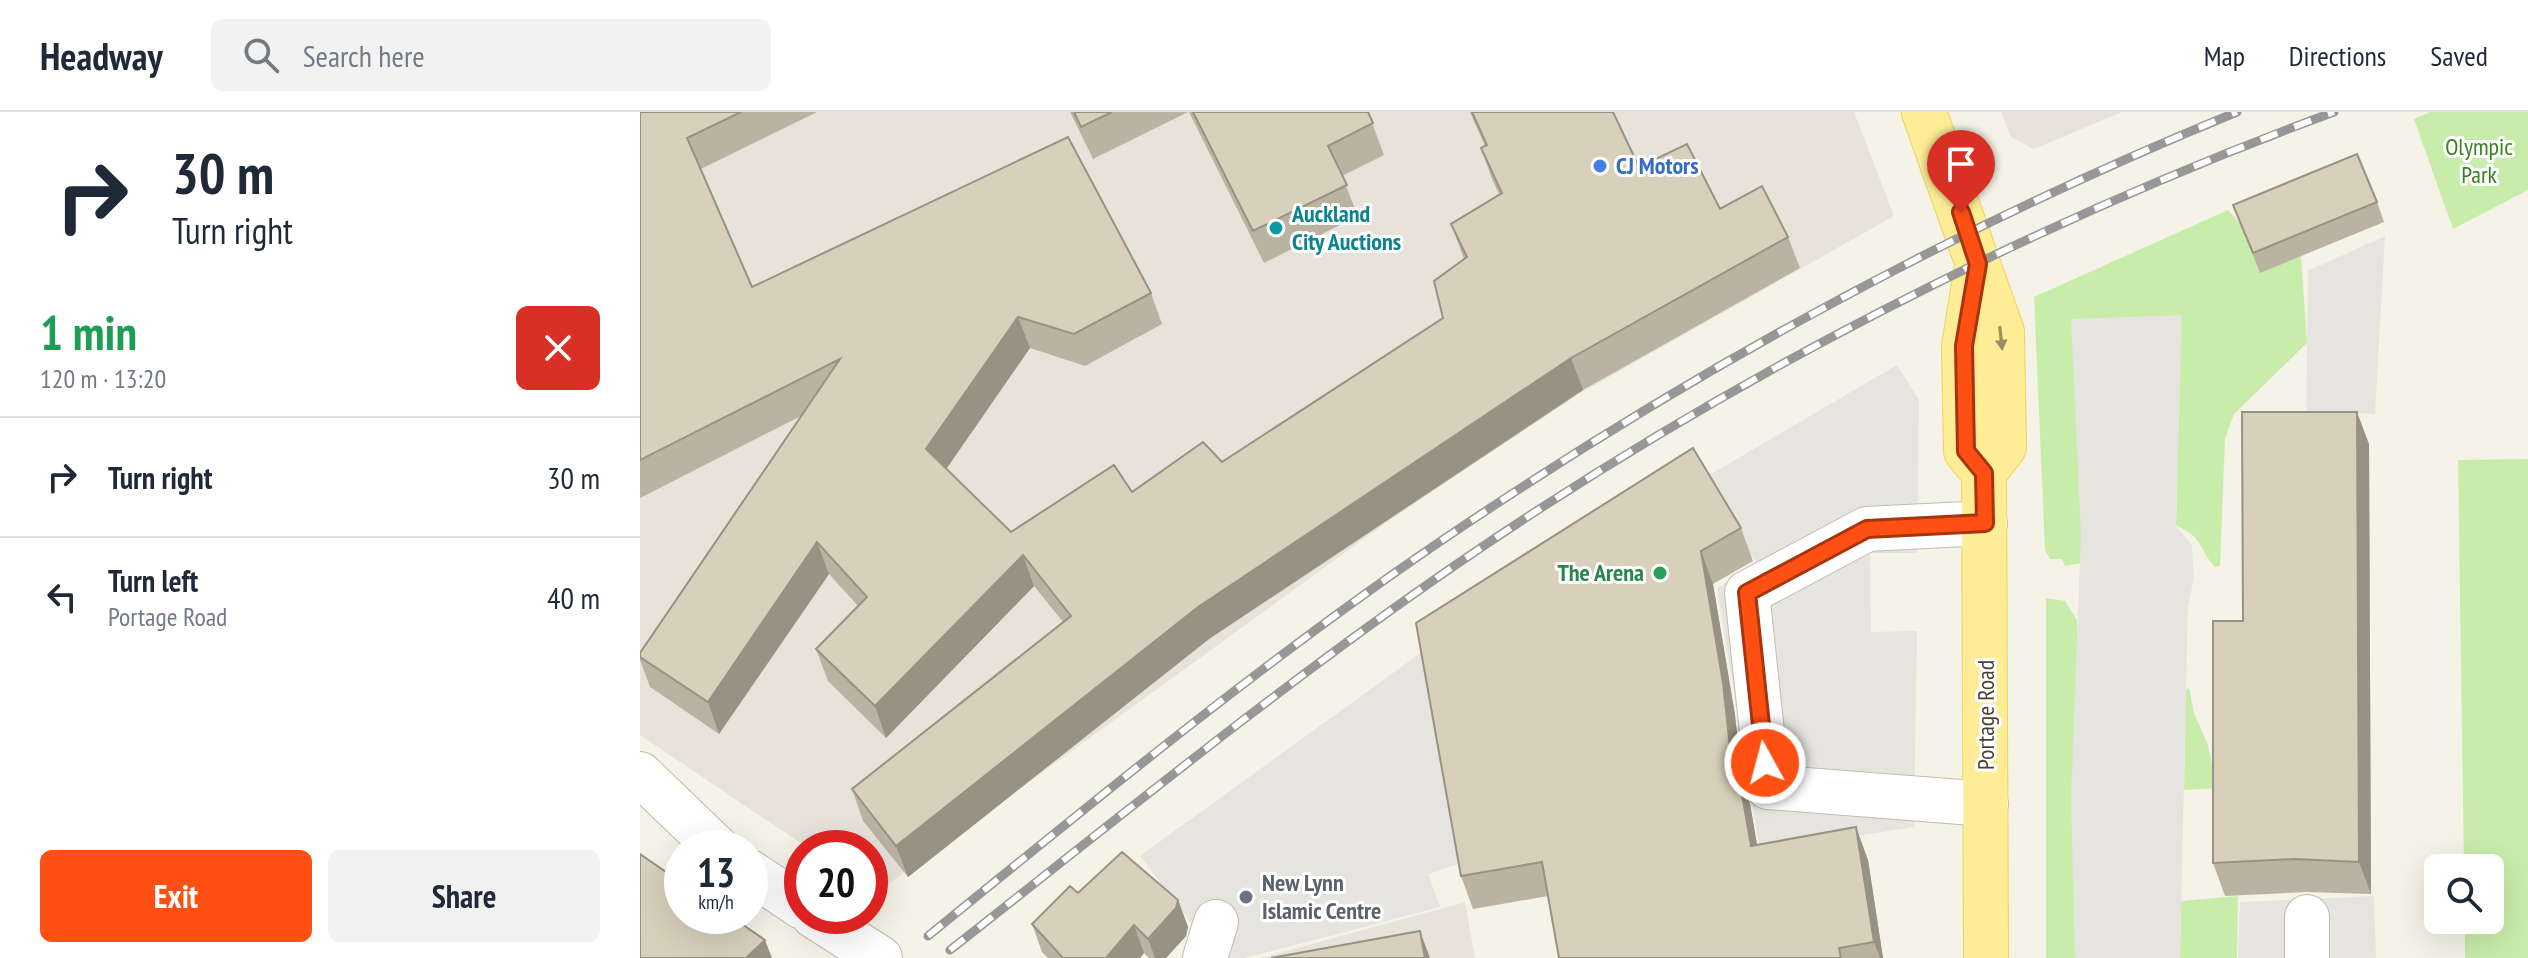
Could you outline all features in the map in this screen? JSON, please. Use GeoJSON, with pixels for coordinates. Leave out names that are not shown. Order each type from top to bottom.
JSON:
{"type":"FeatureCollection","features":[{"type":"Feature","properties":{"kind":"main road","name":"Portage Road"},"geometry":{"type":"LineString","coordinates":[[1924,112],[1978,264],[1964,346],[1966,451],[1984,473],[1986,958]]}},
{"type":"Feature","properties":{"kind":"street"},"geometry":{"type":"LineString","coordinates":[[1985,523],[1867,529],[1747,593],[1768,787],[1986,804]]}},
{"type":"Feature","properties":{"kind":"street"},"geometry":{"type":"LineString","coordinates":[[640,774],[698,830]]}},
{"type":"Feature","properties":{"kind":"street"},"geometry":{"type":"LineString","coordinates":[[640,820],[665,830]]}},
{"type":"Feature","properties":{"kind":"street"},"geometry":{"type":"LineString","coordinates":[[842,934],[878,957]]}},
{"type":"Feature","properties":{"kind":"shaded area"},"geometry":{"type":"Polygon","coordinates":[[[640,112],[1854,112],[1894,216],[1579,394],[1390,520],[888,884],[888,830],[784,832],[640,735],[640,112]]]}},
{"type":"Feature","properties":{"kind":"shaded area"},"geometry":{"type":"Polygon","coordinates":[[[2001,112],[2122,112],[2034,149],[2011,137],[2001,112]]]}},
{"type":"Feature","properties":{"kind":"shaded area"},"geometry":{"type":"Polygon","coordinates":[[[2385,236],[2375,414],[2353,413],[2306,437],[2308,271],[2385,236]]]}},
{"type":"Feature","properties":{"kind":"shaded area"},"geometry":{"type":"Polygon","coordinates":[[[2182,315],[2176,525],[2192,546],[2194,579],[2188,605],[2180,958],[2075,958],[2071,799],[2081,535],[2071,319],[2182,315]]]}},
{"type":"Feature","properties":{"kind":"shaded area"},"geometry":{"type":"Polygon","coordinates":[[[1897,365],[1919,400],[1917,553],[1870,553],[1871,632],[1917,631],[1914,827],[1760,851],[1717,588],[1757,564],[1706,477],[1897,365]]]}},
{"type":"Feature","properties":{"kind":"shaded area"},"geometry":{"type":"Polygon","coordinates":[[[1422,652],[1458,864],[1428,874],[1440,907],[1245,958],[1218,958],[1140,856],[1422,652]]]}},
{"type":"Feature","properties":{"kind":"shaded area"},"geometry":{"type":"Polygon","coordinates":[[[2374,896],[2376,958],[2238,958],[2240,902],[2374,896]]]}},
{"type":"Feature","properties":{"kind":"shaded area"},"geometry":{"type":"Polygon","coordinates":[[[1465,902],[1475,958],[1261,958],[1465,902]]]}},
{"type":"Feature","properties":{"kind":"green space","name":"Olympic Park"},"geometry":{"type":"Polygon","coordinates":[[[2430,112],[2528,112],[2528,190],[2453,229],[2414,119],[2430,112]]]}},
{"type":"Feature","properties":{"kind":"green space"},"geometry":{"type":"Polygon","coordinates":[[[2228,210],[2241,225],[2260,272],[2301,256],[2307,343],[2234,414],[2225,439],[2220,566],[2215,567],[2197,540],[2176,525],[2181,315],[2082,563],[2065,566],[2062,559],[2050,559],[2045,550],[2034,297],[2228,210]]]}},
{"type":"Feature","properties":{"kind":"green space"},"geometry":{"type":"Polygon","coordinates":[[[2528,459],[2528,958],[2465,958],[2465,934],[2504,934],[2504,854],[2464,854],[2458,460],[2528,459]]]}},
{"type":"Feature","properties":{"kind":"green space"},"geometry":{"type":"Polygon","coordinates":[[[2046,598],[2065,601],[2077,620],[2085,958],[2046,958],[2046,598]]]}},
{"type":"Feature","properties":{"kind":"green space"},"geometry":{"type":"Polygon","coordinates":[[[2189,688],[2194,713],[2208,745],[2217,788],[2184,790],[2186,689],[2189,688]]]}},
{"type":"Feature","properties":{"kind":"green space"},"geometry":{"type":"Polygon","coordinates":[[[2238,896],[2237,958],[2180,958],[2181,901],[2238,896]]]}},
{"type":"Feature","properties":{"kind":"building"},"geometry":{"type":"Polygon","coordinates":[[[640,112],[741,112],[687,138],[752,287],[1068,137],[1151,293],[1074,334],[1018,317],[926,449],[1011,532],[1114,465],[1132,492],[1203,442],[1222,462],[1443,318],[1434,281],[1467,257],[1451,224],[1502,193],[1481,148],[1487,145],[1472,112],[1613,112],[1639,167],[1687,144],[1720,209],[1762,186],[1788,237],[1571,358],[1198,607],[896,846],[888,836],[888,830],[884,830],[852,789],[1071,616],[1023,555],[875,706],[816,649],[867,597],[817,542],[708,702],[640,657],[640,653],[840,359],[640,460],[640,112]]]}},
{"type":"Feature","properties":{"kind":"building"},"geometry":{"type":"Polygon","coordinates":[[[1074,112],[1112,112],[1081,127],[1074,112]]]}},
{"type":"Feature","properties":{"kind":"building"},"geometry":{"type":"Polygon","coordinates":[[[1193,112],[1368,112],[1373,123],[1328,146],[1347,185],[1253,231],[1193,112]]]}},
{"type":"Feature","properties":{"kind":"building"},"geometry":{"type":"Polygon","coordinates":[[[2357,154],[2377,202],[2253,253],[2233,205],[2357,154]]]}},
{"type":"Feature","properties":{"kind":"building"},"geometry":{"type":"Polygon","coordinates":[[[2242,412],[2357,412],[2359,862],[2294,859],[2213,863],[2213,621],[2243,621],[2242,412]]]}},
{"type":"Feature","properties":{"kind":"building"},"geometry":{"type":"Polygon","coordinates":[[[1693,448],[1741,528],[1701,551],[1723,683],[1731,757],[1738,771],[1751,846],[1856,827],[1874,942],[1839,948],[1841,958],[1559,958],[1542,862],[1461,876],[1416,623],[1693,448]]]}},
{"type":"Feature","properties":{"kind":"building"},"geometry":{"type":"Polygon","coordinates":[[[1122,852],[1178,900],[1176,908],[1148,939],[1134,925],[1106,958],[1063,958],[1032,924],[1070,886],[1078,893],[1122,852]]]}},
{"type":"Feature","properties":{"kind":"building"},"geometry":{"type":"Polygon","coordinates":[[[640,854],[664,871],[664,934],[756,934],[765,940],[746,958],[640,958],[640,854]]]}},
{"type":"Feature","properties":{"kind":"building"},"geometry":{"type":"Polygon","coordinates":[[[1420,931],[1425,958],[1271,958],[1420,931]]]}},
{"type":"Feature","properties":{"kind":"railway"},"geometry":{"type":"LineString","coordinates":[[928,936],[1241,686],[1369,591],[1530,482],[1725,363],[1925,254],[2028,204],[2237,112]]}},
{"type":"Feature","properties":{"kind":"railway"},"geometry":{"type":"LineString","coordinates":[[950,950],[1327,657],[1457,564],[1559,496],[1664,432],[1882,311],[1993,256],[2106,204],[2334,112]]}},
{"type":"Feature","properties":{"kind":"place","name":"CJ Motors"},"geometry":{"type":"Point","coordinates":[1600,166]}},
{"type":"Feature","properties":{"kind":"place","name":"Auckland City Auctions"},"geometry":{"type":"Point","coordinates":[1276,228]}},
{"type":"Feature","properties":{"kind":"place","name":"The Arena"},"geometry":{"type":"Point","coordinates":[1660,573]}},
{"type":"Feature","properties":{"kind":"place","name":"New Lynn Islamic Centre"},"geometry":{"type":"Point","coordinates":[1246,897]}},
{"type":"Feature","properties":{"kind":"route"},"geometry":{"type":"LineString","coordinates":[[1765,763],[1747,593],[1867,529],[1985,523],[1984,473],[1966,451],[1964,346],[1978,264],[1961,212]]}}]}
